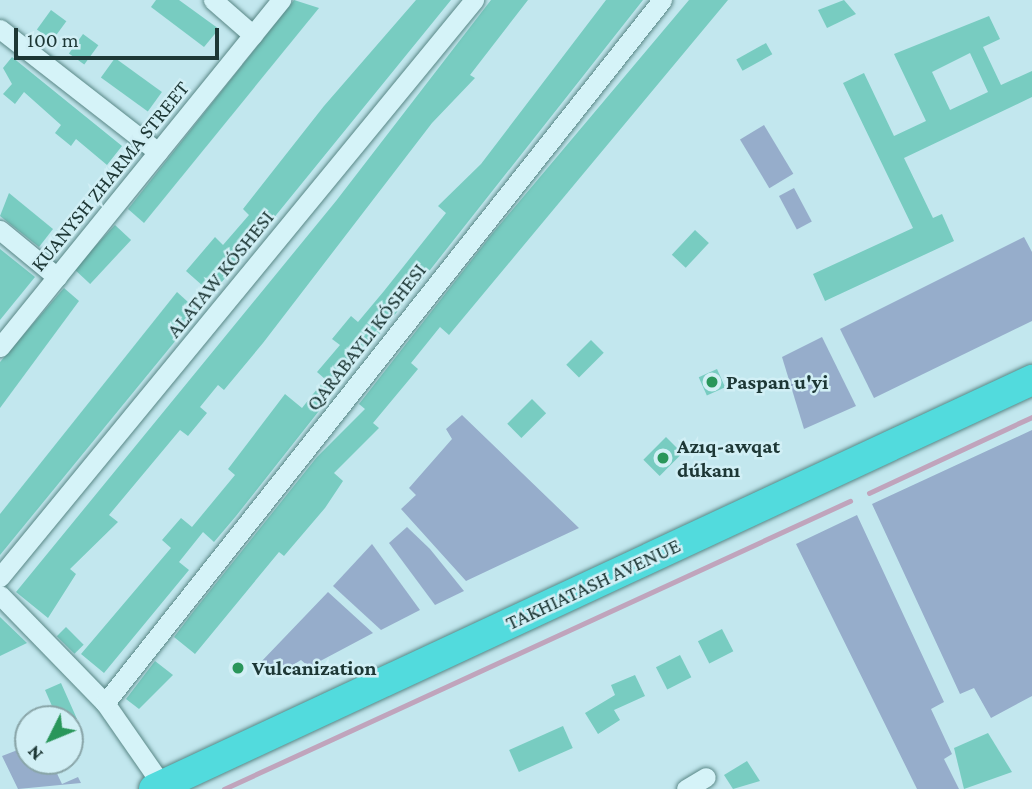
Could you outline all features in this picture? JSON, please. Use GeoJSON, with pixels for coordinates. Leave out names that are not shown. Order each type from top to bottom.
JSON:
{"type":"FeatureCollection","features":[{"type":"Feature","properties":{"kind":"highway","name":"TAKHIATASH AVENUE"},"geometry":{"type":"LineString","coordinates":[[158,787],[1032,380]]}},
{"type":"Feature","properties":{"kind":"street"},"geometry":{"type":"LineString","coordinates":[[213,0],[253,35]]}},
{"type":"Feature","properties":{"kind":"street","name":"KUANYSH ZHARMA STREET"},"geometry":{"type":"LineString","coordinates":[[0,347],[281,0]]}},
{"type":"Feature","properties":{"kind":"street","name":"ALATAW KÓSHESI"},"geometry":{"type":"LineString","coordinates":[[0,577],[474,0]]}},
{"type":"Feature","properties":{"kind":"street"},"geometry":{"type":"LineString","coordinates":[[105,703],[662,0]]}},
{"type":"Feature","properties":{"kind":"street"},"geometry":{"type":"LineString","coordinates":[[0,29],[158,152]]}},
{"type":"Feature","properties":{"kind":"street"},"geometry":{"type":"LineString","coordinates":[[0,230],[57,276]]}},
{"type":"Feature","properties":{"kind":"street"},"geometry":{"type":"LineString","coordinates":[[2,599],[105,703],[158,787]]}},
{"type":"Feature","properties":{"kind":"street"},"geometry":{"type":"LineString","coordinates":[[685,789],[706,777]]}},
{"type":"Feature","properties":{"kind":"shaded area"},"geometry":{"type":"Polygon","coordinates":[[[764,125],[793,174],[769,188],[740,139],[764,125]]]}},
{"type":"Feature","properties":{"kind":"shaded area"},"geometry":{"type":"Polygon","coordinates":[[[794,188],[812,222],[797,230],[779,196],[794,188]]]}},
{"type":"Feature","properties":{"kind":"shaded area"},"geometry":{"type":"Polygon","coordinates":[[[1024,237],[1032,252],[1032,321],[874,398],[840,329],[1024,237]]]}},
{"type":"Feature","properties":{"kind":"shaded area"},"geometry":{"type":"Polygon","coordinates":[[[822,337],[856,406],[804,429],[782,357],[822,337]]]}},
{"type":"Feature","properties":{"kind":"shaded area"},"geometry":{"type":"Polygon","coordinates":[[[462,415],[579,528],[466,581],[401,509],[416,495],[409,488],[452,439],[446,429],[462,415]]]}},
{"type":"Feature","properties":{"kind":"shaded area"},"geometry":{"type":"Polygon","coordinates":[[[1032,430],[1032,696],[991,718],[974,688],[960,694],[872,504],[1032,430]]]}},
{"type":"Feature","properties":{"kind":"shaded area"},"geometry":{"type":"Polygon","coordinates":[[[857,515],[944,702],[931,709],[952,754],[944,759],[959,789],[917,789],[796,544],[857,515]]]}},
{"type":"Feature","properties":{"kind":"shaded area"},"geometry":{"type":"Polygon","coordinates":[[[407,527],[430,549],[464,591],[435,605],[389,543],[407,527]]]}},
{"type":"Feature","properties":{"kind":"shaded area"},"geometry":{"type":"Polygon","coordinates":[[[372,544],[420,610],[381,630],[333,586],[372,544]]]}},
{"type":"Feature","properties":{"kind":"shaded area"},"geometry":{"type":"Polygon","coordinates":[[[328,592],[373,633],[309,667],[301,660],[273,677],[259,664],[328,592]]]}},
{"type":"Feature","properties":{"kind":"shaded area"},"geometry":{"type":"Polygon","coordinates":[[[14,751],[14,775],[58,775],[62,784],[78,777],[81,783],[18,789],[2,756],[14,751]]]}},
{"type":"Feature","properties":{"kind":"building"},"geometry":{"type":"Polygon","coordinates":[[[156,0],[179,0],[219,29],[204,47],[151,7],[156,0]]]}},
{"type":"Feature","properties":{"kind":"building"},"geometry":{"type":"Polygon","coordinates":[[[294,0],[319,8],[144,223],[128,209],[294,0]]]}},
{"type":"Feature","properties":{"kind":"building"},"geometry":{"type":"Polygon","coordinates":[[[416,0],[451,0],[212,294],[186,271],[215,237],[223,245],[249,215],[243,209],[324,106],[416,0]]]}},
{"type":"Feature","properties":{"kind":"building"},"geometry":{"type":"Polygon","coordinates":[[[491,0],[528,0],[470,75],[475,78],[432,123],[263,343],[224,390],[218,385],[200,407],[207,413],[188,436],[180,430],[109,515],[118,522],[70,569],[76,574],[48,618],[16,592],[336,201],[491,0]]]}},
{"type":"Feature","properties":{"kind":"building"},"geometry":{"type":"Polygon","coordinates":[[[606,0],[643,0],[236,516],[214,542],[203,532],[179,562],[189,570],[104,673],[81,654],[171,548],[162,540],[181,518],[192,527],[235,475],[228,469],[285,394],[302,408],[325,379],[317,372],[340,345],[332,339],[351,316],[358,322],[384,291],[446,213],[438,206],[481,164],[606,0]]]}},
{"type":"Feature","properties":{"kind":"building"},"geometry":{"type":"Polygon","coordinates":[[[689,0],[728,0],[449,335],[440,327],[411,363],[418,369],[373,423],[379,428],[334,473],[343,481],[325,508],[284,556],[279,552],[195,654],[174,637],[317,457],[365,409],[359,404],[492,234],[689,0]]]}},
{"type":"Feature","properties":{"kind":"building"},"geometry":{"type":"Polygon","coordinates":[[[844,0],[856,14],[827,28],[818,10],[844,0]]]}},
{"type":"Feature","properties":{"kind":"building"},"geometry":{"type":"Polygon","coordinates":[[[51,10],[66,21],[52,41],[37,29],[51,10]]]}},
{"type":"Feature","properties":{"kind":"building"},"geometry":{"type":"Polygon","coordinates":[[[989,16],[1000,39],[983,47],[1001,85],[1032,71],[1032,97],[904,158],[933,218],[942,214],[954,241],[825,301],[813,274],[913,228],[843,83],[864,73],[894,136],[926,121],[894,54],[989,16]],[[970,53],[932,72],[950,110],[988,92],[970,53]]]}},
{"type":"Feature","properties":{"kind":"building"},"geometry":{"type":"Polygon","coordinates":[[[83,34],[98,45],[84,65],[69,53],[83,34]]]}},
{"type":"Feature","properties":{"kind":"building"},"geometry":{"type":"Polygon","coordinates":[[[766,43],[772,54],[743,71],[736,59],[766,43]]]}},
{"type":"Feature","properties":{"kind":"building"},"geometry":{"type":"Polygon","coordinates":[[[12,57],[122,146],[107,165],[76,139],[71,146],[55,133],[61,125],[24,92],[15,104],[3,94],[12,84],[3,68],[12,57]]]}},
{"type":"Feature","properties":{"kind":"building"},"geometry":{"type":"Polygon","coordinates":[[[115,58],[162,92],[148,112],[101,77],[115,58]]]}},
{"type":"Feature","properties":{"kind":"building"},"geometry":{"type":"Polygon","coordinates":[[[9,193],[53,229],[39,247],[0,216],[9,193]]]}},
{"type":"Feature","properties":{"kind":"building"},"geometry":{"type":"Polygon","coordinates":[[[115,225],[131,240],[90,284],[74,269],[115,225]]]}},
{"type":"Feature","properties":{"kind":"building"},"geometry":{"type":"Polygon","coordinates":[[[695,230],[709,243],[686,268],[672,255],[695,230]]]}},
{"type":"Feature","properties":{"kind":"building"},"geometry":{"type":"Polygon","coordinates":[[[0,249],[35,277],[0,320],[0,249]]]}},
{"type":"Feature","properties":{"kind":"building"},"geometry":{"type":"Polygon","coordinates":[[[64,288],[79,301],[0,408],[0,362],[64,288]]]}},
{"type":"Feature","properties":{"kind":"building"},"geometry":{"type":"Polygon","coordinates":[[[177,292],[199,312],[0,555],[0,514],[177,292]]]}},
{"type":"Feature","properties":{"kind":"building"},"geometry":{"type":"Polygon","coordinates":[[[591,340],[604,353],[579,377],[566,365],[591,340]]]}},
{"type":"Feature","properties":{"kind":"building","name":"Paspan u'yi"},"geometry":{"type":"Polygon","coordinates":[[[717,369],[725,387],[707,395],[699,377],[717,369]]]}},
{"type":"Feature","properties":{"kind":"building"},"geometry":{"type":"Polygon","coordinates":[[[532,399],[546,413],[521,438],[507,424],[532,399]]]}},
{"type":"Feature","properties":{"kind":"building"},"geometry":{"type":"Polygon","coordinates":[[[666,437],[682,453],[660,476],[643,460],[666,437]]]}},
{"type":"Feature","properties":{"kind":"building"},"geometry":{"type":"Polygon","coordinates":[[[0,617],[27,643],[0,656],[0,617]]]}},
{"type":"Feature","properties":{"kind":"building"},"geometry":{"type":"Polygon","coordinates":[[[66,627],[84,645],[74,654],[57,636],[66,627]]]}},
{"type":"Feature","properties":{"kind":"building"},"geometry":{"type":"Polygon","coordinates":[[[722,629],[733,651],[709,664],[698,641],[722,629]]]}},
{"type":"Feature","properties":{"kind":"building"},"geometry":{"type":"Polygon","coordinates":[[[680,655],[691,677],[667,690],[656,667],[680,655]]]}},
{"type":"Feature","properties":{"kind":"building"},"geometry":{"type":"Polygon","coordinates":[[[155,661],[173,675],[139,709],[126,699],[155,661]]]}},
{"type":"Feature","properties":{"kind":"building"},"geometry":{"type":"Polygon","coordinates":[[[635,675],[645,696],[614,710],[620,720],[598,734],[585,713],[615,695],[611,685],[635,675]]]}},
{"type":"Feature","properties":{"kind":"building"},"geometry":{"type":"Polygon","coordinates":[[[61,683],[71,705],[52,705],[45,690],[61,683]]]}},
{"type":"Feature","properties":{"kind":"building"},"geometry":{"type":"Polygon","coordinates":[[[563,726],[573,748],[519,772],[509,750],[563,726]]]}},
{"type":"Feature","properties":{"kind":"building"},"geometry":{"type":"Polygon","coordinates":[[[988,733],[1012,772],[964,789],[954,748],[988,733]]]}},
{"type":"Feature","properties":{"kind":"building"},"geometry":{"type":"Polygon","coordinates":[[[747,761],[760,781],[733,789],[724,775],[747,761]]]}},
{"type":"Feature","properties":{"kind":"waterway"},"geometry":{"type":"LineString","coordinates":[[869,493],[1032,417]]}},
{"type":"Feature","properties":{"kind":"waterway"},"geometry":{"type":"LineString","coordinates":[[224,789],[850,501]]}},
{"type":"Feature","properties":{"kind":"place","name":"Paspan u'yi"},"geometry":{"type":"Point","coordinates":[712,382]}},
{"type":"Feature","properties":{"kind":"place","name":"Azıq-awqat dúkanı"},"geometry":{"type":"Point","coordinates":[663,458]}},
{"type":"Feature","properties":{"kind":"place","name":"Vulcanization"},"geometry":{"type":"Point","coordinates":[238,668]}}]}
